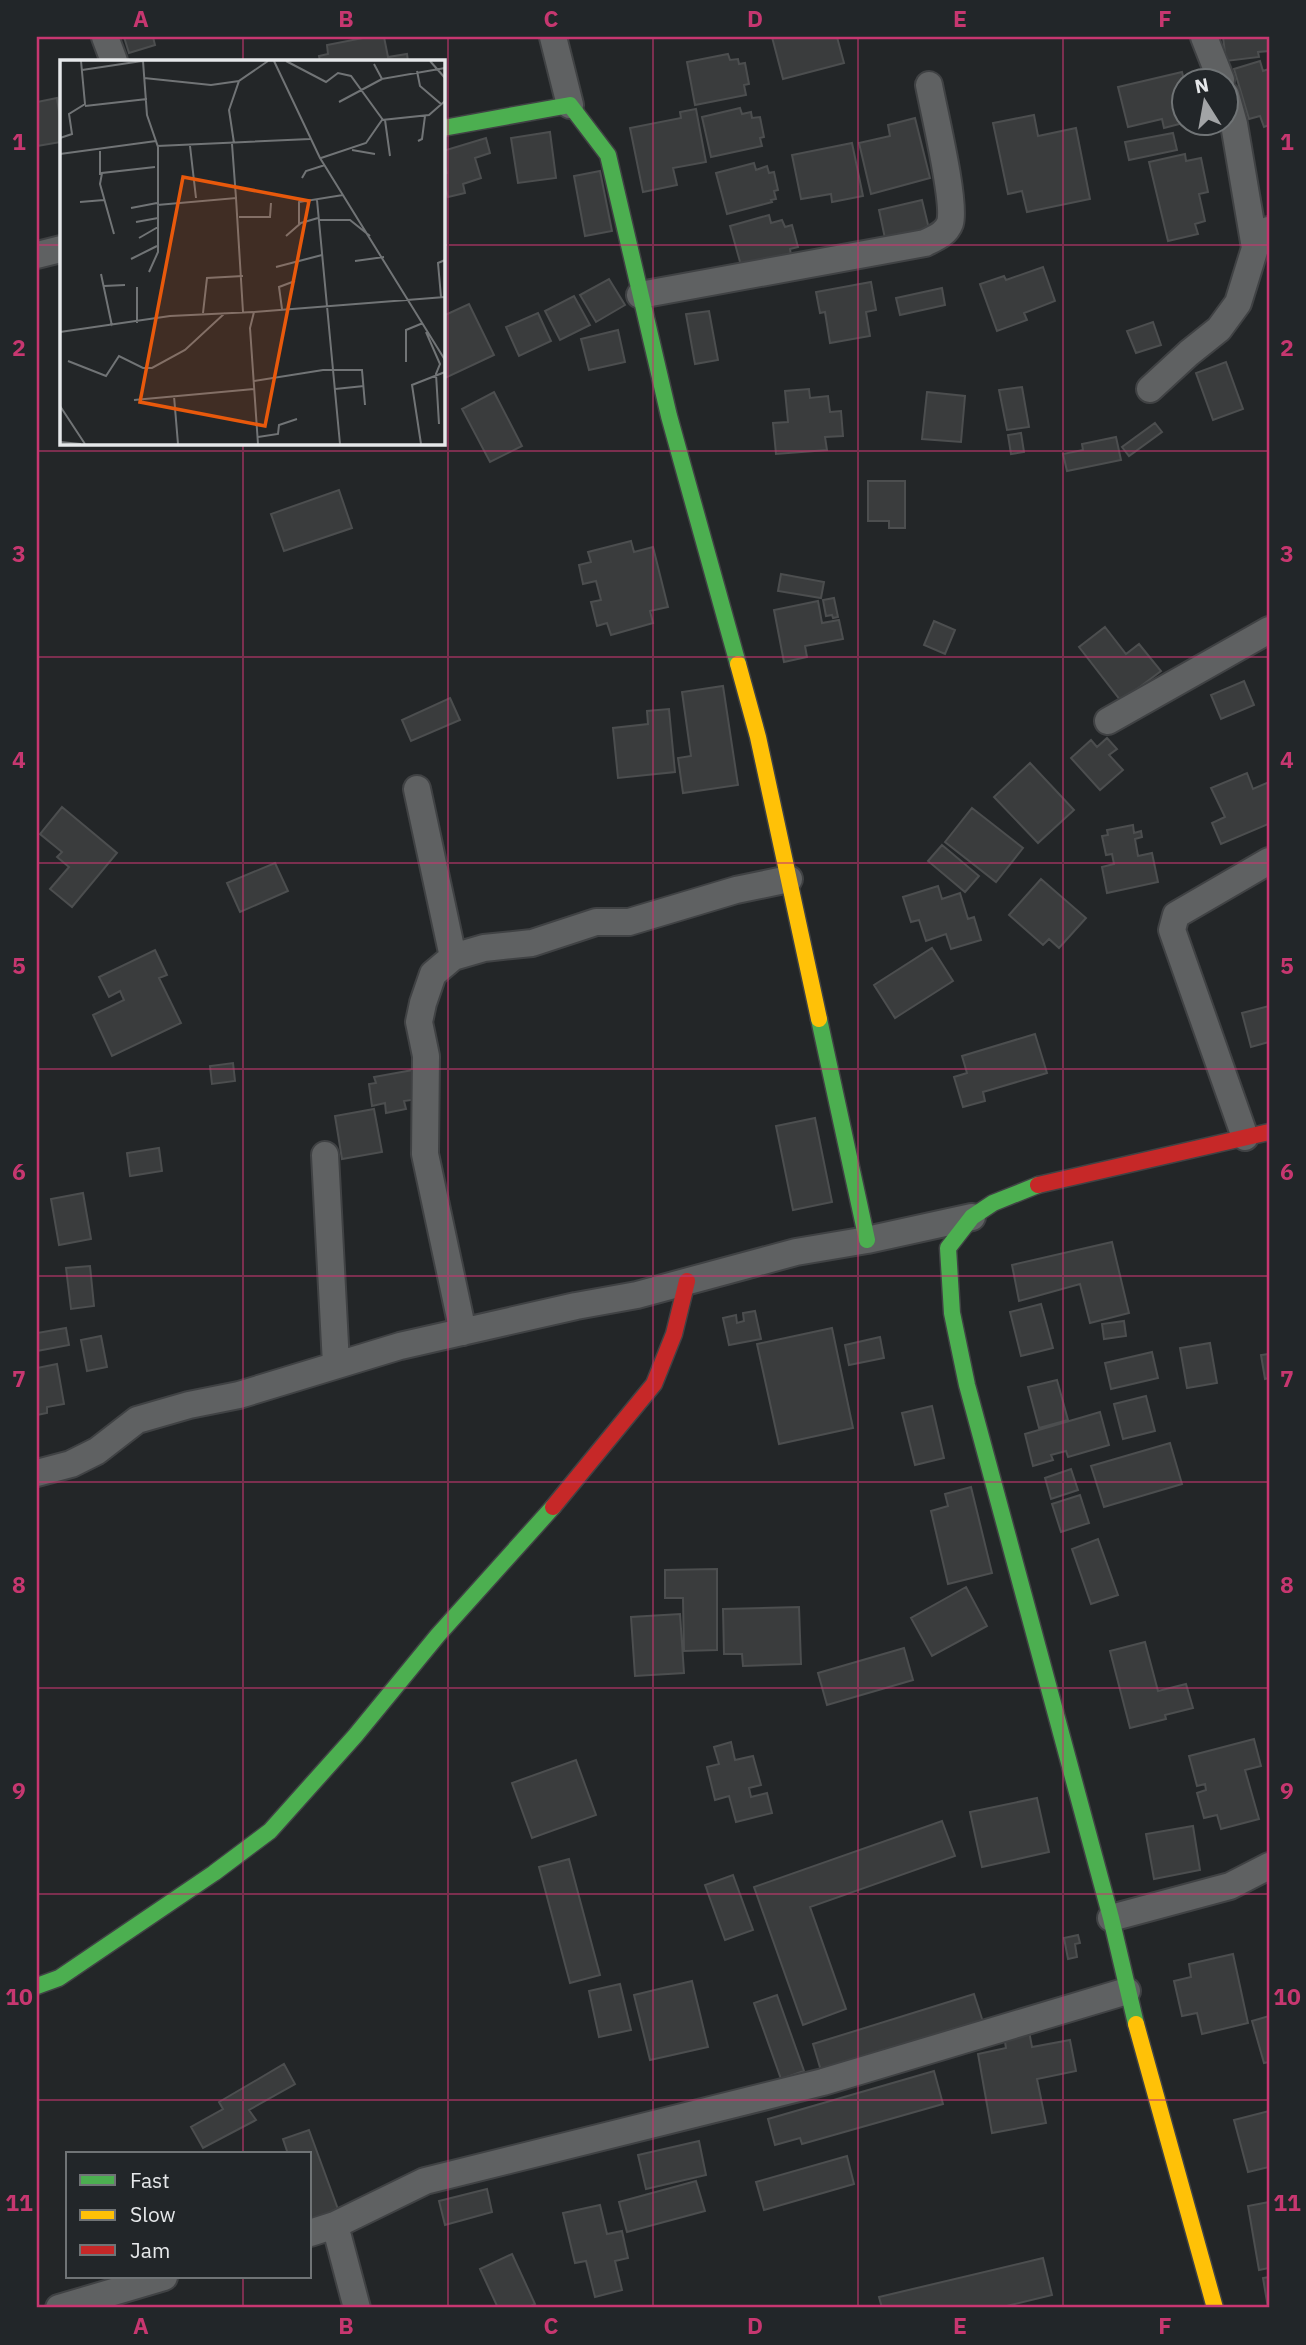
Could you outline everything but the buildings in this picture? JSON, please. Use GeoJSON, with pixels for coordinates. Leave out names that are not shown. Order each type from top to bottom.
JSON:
{"type":"FeatureCollection","features":[{"type":"Feature","properties":{"kind":"street"},"geometry":{"type":"LineString","coordinates":[[105,37],[114,60]]}},
{"type":"Feature","properties":{"kind":"street"},"geometry":{"type":"LineString","coordinates":[[553,37],[570,105],[608,155],[669,416],[758,737],[867,1240]]}},
{"type":"Feature","properties":{"kind":"street"},"geometry":{"type":"LineString","coordinates":[[1204,37],[1215,66]]}},
{"type":"Feature","properties":{"kind":"street"},"geometry":{"type":"LineString","coordinates":[[640,295],[925,243],[944,233],[950,222],[950,201],[929,85]]}},
{"type":"Feature","properties":{"kind":"street"},"geometry":{"type":"LineString","coordinates":[[444,128],[570,105]]}},
{"type":"Feature","properties":{"kind":"street"},"geometry":{"type":"LineString","coordinates":[[1150,389],[1219,329],[1238,303],[1262,239],[1237,136]]}},
{"type":"Feature","properties":{"kind":"street"},"geometry":{"type":"LineString","coordinates":[[37,255],[60,249]]}},
{"type":"Feature","properties":{"kind":"street"},"geometry":{"type":"LineString","coordinates":[[1108,721],[1269,630]]}},
{"type":"Feature","properties":{"kind":"street"},"geometry":{"type":"LineString","coordinates":[[417,789],[453,957]]}},
{"type":"Feature","properties":{"kind":"street"},"geometry":{"type":"LineString","coordinates":[[1215,2308],[1127,1991],[1111,1918],[967,1385],[952,1313],[948,1248],[972,1217],[993,1203],[1028,1187],[1257,1134],[1172,930],[1172,921],[1176,915],[1269,861]]}},
{"type":"Feature","properties":{"kind":"street"},"geometry":{"type":"LineString","coordinates":[[463,1332],[425,1154],[426,1056],[419,1022],[433,974],[453,957],[484,948],[532,943],[596,922],[629,922],[736,890],[789,879]]}},
{"type":"Feature","properties":{"kind":"street"},"geometry":{"type":"LineString","coordinates":[[325,1155],[336,1364]]}},
{"type":"Feature","properties":{"kind":"street"},"geometry":{"type":"LineString","coordinates":[[37,1473],[71,1464],[97,1451],[137,1420],[189,1405],[239,1395],[336,1364],[445,1334],[637,1295],[796,1252],[972,1217]]}},
{"type":"Feature","properties":{"kind":"street"},"geometry":{"type":"LineString","coordinates":[[37,1986],[59,1979],[214,1873],[270,1831],[355,1736],[490,1575],[560,1499],[654,1384],[674,1334],[687,1281]]}},
{"type":"Feature","properties":{"kind":"street"},"geometry":{"type":"LineString","coordinates":[[1111,1918],[1230,1886],[1269,1866]]}},
{"type":"Feature","properties":{"kind":"street"},"geometry":{"type":"LineString","coordinates":[[357,2308],[322,2229],[425,2181],[822,2082],[1127,1991]]}},
{"type":"Feature","properties":{"kind":"street"},"geometry":{"type":"LineString","coordinates":[[59,2308],[161,2278]]}},
{"type":"Feature","properties":{"kind":"traffic: fast"},"geometry":{"type":"LineString","coordinates":[[444,128],[570,105],[608,155],[669,416],[738,664]]}},
{"type":"Feature","properties":{"kind":"traffic: fast"},"geometry":{"type":"LineString","coordinates":[[819,1019],[867,1240]]}},
{"type":"Feature","properties":{"kind":"traffic: fast"},"geometry":{"type":"LineString","coordinates":[[1038,1185],[993,1203],[972,1217],[948,1248],[952,1313],[967,1385],[1111,1918],[1136,2024]]}},
{"type":"Feature","properties":{"kind":"traffic: fast"},"geometry":{"type":"LineString","coordinates":[[37,1986],[59,1978],[214,1873],[270,1831],[355,1736],[438,1635],[553,1507]]}},
{"type":"Feature","properties":{"kind":"traffic: slow"},"geometry":{"type":"LineString","coordinates":[[738,664],[758,737],[819,1019]]}},
{"type":"Feature","properties":{"kind":"traffic: slow"},"geometry":{"type":"LineString","coordinates":[[1136,2024],[1215,2308]]}},
{"type":"Feature","properties":{"kind":"traffic: jam"},"geometry":{"type":"LineString","coordinates":[[1038,1185],[1269,1132]]}},
{"type":"Feature","properties":{"kind":"traffic: jam"},"geometry":{"type":"LineString","coordinates":[[553,1507],[654,1384],[674,1334],[687,1281]]}}]}
